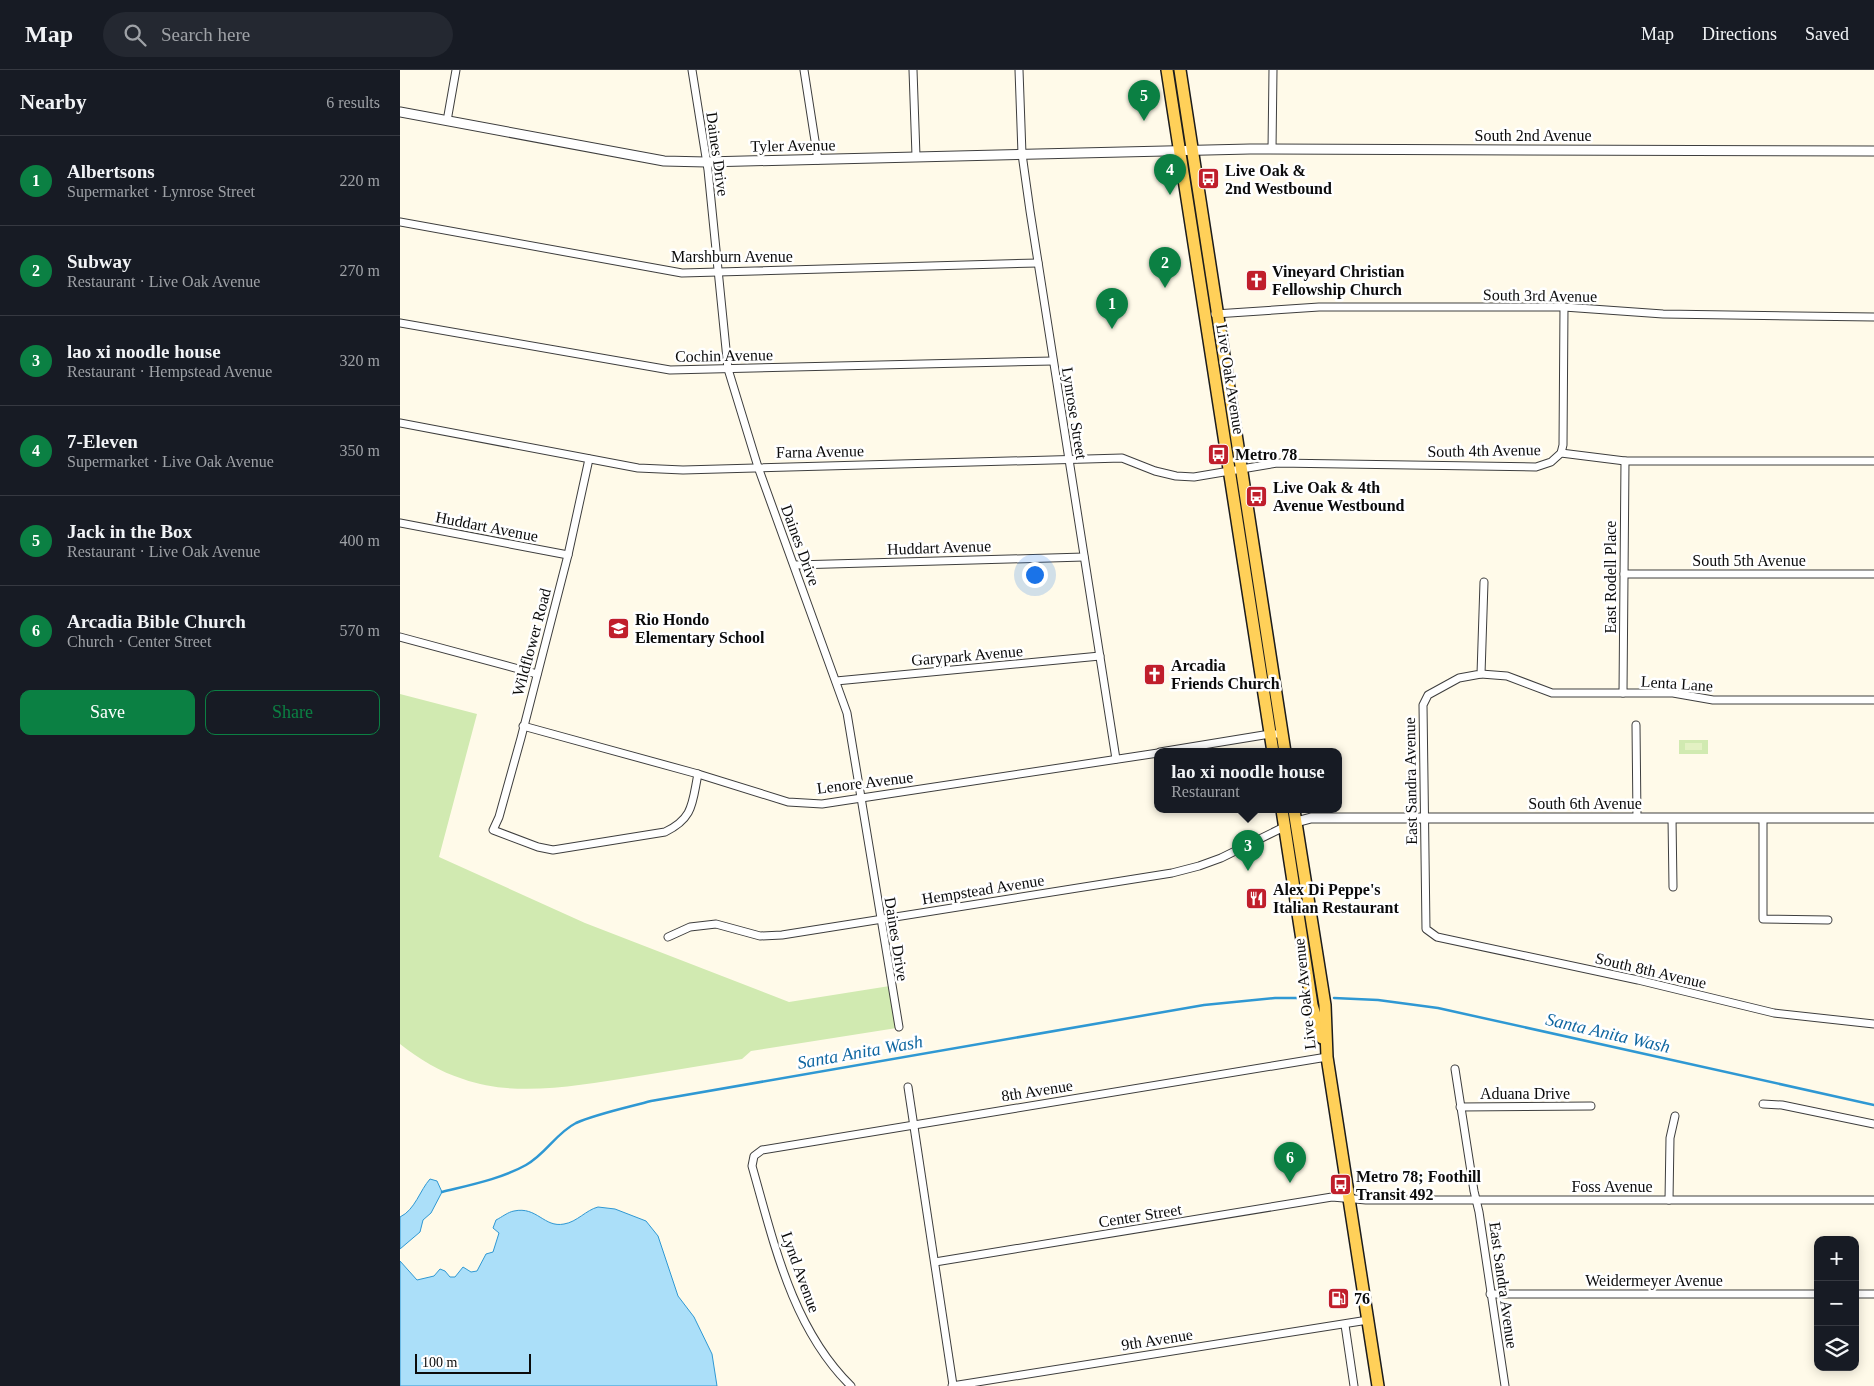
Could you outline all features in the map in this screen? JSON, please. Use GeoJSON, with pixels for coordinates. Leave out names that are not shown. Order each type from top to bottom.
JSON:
{"type":"FeatureCollection","features":[{"type":"Feature","properties":{"kind":"main road","name":"Live Oak Avenue"},"geometry":{"type":"LineString","coordinates":[[1167,70],[1272,748]]}},
{"type":"Feature","properties":{"kind":"main road","name":"Live Oak Avenue"},"geometry":{"type":"LineString","coordinates":[[1180,70],[1284,748]]}},
{"type":"Feature","properties":{"kind":"main road","name":"Live Oak Avenue"},"geometry":{"type":"LineString","coordinates":[[1282,813],[1312,1005],[1327,1056]]}},
{"type":"Feature","properties":{"kind":"main road","name":"Live Oak Avenue"},"geometry":{"type":"LineString","coordinates":[[1294,813],[1325,1005],[1327,1056],[1378,1386]]}},
{"type":"Feature","properties":{"kind":"street"},"geometry":{"type":"LineString","coordinates":[[447,121],[456,70]]}},
{"type":"Feature","properties":{"kind":"street","name":"Daines Drive"},"geometry":{"type":"LineString","coordinates":[[692,70],[706,162],[728,369],[758,467],[795,565],[847,714],[899,1027]]}},
{"type":"Feature","properties":{"kind":"street"},"geometry":{"type":"LineString","coordinates":[[804,70],[818,160]]}},
{"type":"Feature","properties":{"kind":"street"},"geometry":{"type":"LineString","coordinates":[[913,70],[916,156]]}},
{"type":"Feature","properties":{"kind":"street","name":"Lynrose Street"},"geometry":{"type":"LineString","coordinates":[[1019,70],[1022,154],[1116,759]]}},
{"type":"Feature","properties":{"kind":"street"},"geometry":{"type":"LineString","coordinates":[[1272,149],[1273,70]]}},
{"type":"Feature","properties":{"kind":"street","name":"Tyler Avenue"},"geometry":{"type":"LineString","coordinates":[[400,112],[664,161],[818,160],[1192,150]]}},
{"type":"Feature","properties":{"kind":"street","name":"South 2nd Avenue"},"geometry":{"type":"LineString","coordinates":[[1192,150],[1874,150]]}},
{"type":"Feature","properties":{"kind":"street","name":"Marshburn Avenue"},"geometry":{"type":"LineString","coordinates":[[400,222],[682,273],[1038,263]]}},
{"type":"Feature","properties":{"kind":"street","name":"South 3rd Avenue"},"geometry":{"type":"LineString","coordinates":[[1205,316],[1319,307],[1564,307],[1663,314],[1874,317]]}},
{"type":"Feature","properties":{"kind":"street"},"geometry":{"type":"LineString","coordinates":[[1562,453],[1564,307]]}},
{"type":"Feature","properties":{"kind":"street","name":"Cochin Avenue"},"geometry":{"type":"LineString","coordinates":[[400,323],[670,370],[1053,361]]}},
{"type":"Feature","properties":{"kind":"street","name":"Farna Avenue"},"geometry":{"type":"LineString","coordinates":[[400,423],[638,468],[683,470],[1122,458],[1155,471],[1176,476],[1194,477],[1241,470]]}},
{"type":"Feature","properties":{"kind":"street","name":"South 4th Avenue"},"geometry":{"type":"LineString","coordinates":[[1241,470],[1277,464],[1536,467],[1551,462],[1562,453],[1625,461],[1874,461]]}},
{"type":"Feature","properties":{"kind":"street","name":"Wildflower Road"},"geometry":{"type":"LineString","coordinates":[[589,459],[568,555],[499,817],[493,830],[538,847],[552,850],[666,832],[679,826],[689,813],[698,774]]}},
{"type":"Feature","properties":{"kind":"street","name":"East Rodell Place"},"geometry":{"type":"LineString","coordinates":[[1623,693],[1625,461]]}},
{"type":"Feature","properties":{"kind":"street","name":"Huddart Avenue"},"geometry":{"type":"LineString","coordinates":[[400,523],[568,555]]}},
{"type":"Feature","properties":{"kind":"street","name":"Huddart Avenue"},"geometry":{"type":"LineString","coordinates":[[795,565],[1084,557]]}},
{"type":"Feature","properties":{"kind":"street","name":"South 5th Avenue"},"geometry":{"type":"LineString","coordinates":[[1624,574],[1874,574]]}},
{"type":"Feature","properties":{"kind":"street"},"geometry":{"type":"LineString","coordinates":[[1481,674],[1484,582]]}},
{"type":"Feature","properties":{"kind":"street"},"geometry":{"type":"LineString","coordinates":[[400,637],[537,674]]}},
{"type":"Feature","properties":{"kind":"street","name":"Garypark Avenue"},"geometry":{"type":"LineString","coordinates":[[836,681],[1100,656]]}},
{"type":"Feature","properties":{"kind":"street","name":"Lenta Lane"},"geometry":{"type":"LineString","coordinates":[[1481,674],[1507,676],[1552,693],[1672,693],[1713,700],[1874,700]]}},
{"type":"Feature","properties":{"kind":"street","name":"East Sandra Avenue"},"geometry":{"type":"LineString","coordinates":[[1426,929],[1423,705],[1428,694],[1459,678],[1481,674]]}},
{"type":"Feature","properties":{"kind":"street"},"geometry":{"type":"LineString","coordinates":[[1636,725],[1637,818]]}},
{"type":"Feature","properties":{"kind":"street","name":"Lenore Avenue"},"geometry":{"type":"LineString","coordinates":[[523,726],[698,774],[788,802],[822,804],[1154,753]]}},
{"type":"Feature","properties":{"kind":"street","name":"Lenore Avenue"},"geometry":{"type":"LineString","coordinates":[[1184,748],[1270,734],[1282,734]]}},
{"type":"Feature","properties":{"kind":"street","name":"South 6th Avenue"},"geometry":{"type":"LineString","coordinates":[[1296,822],[1307,818],[1874,818]]}},
{"type":"Feature","properties":{"kind":"street"},"geometry":{"type":"LineString","coordinates":[[1672,818],[1673,886]]}},
{"type":"Feature","properties":{"kind":"street"},"geometry":{"type":"LineString","coordinates":[[1763,818],[1762,919],[1828,920]]}},
{"type":"Feature","properties":{"kind":"street","name":"Hempstead Avenue"},"geometry":{"type":"LineString","coordinates":[[668,937],[690,927],[716,924],[760,936],[782,935],[1172,873],[1199,866],[1257,842],[1296,822]]}},
{"type":"Feature","properties":{"kind":"street","name":"South 8th Avenue"},"geometry":{"type":"LineString","coordinates":[[1426,929],[1437,937],[1638,980],[1774,1014],[1874,1024]]}},
{"type":"Feature","properties":{"kind":"street","name":"8th Avenue"},"geometry":{"type":"LineString","coordinates":[[754,1156],[762,1150],[1327,1056]]}},
{"type":"Feature","properties":{"kind":"street","name":"East Sandra Avenue"},"geometry":{"type":"LineString","coordinates":[[1455,1069],[1505,1386]]}},
{"type":"Feature","properties":{"kind":"street"},"geometry":{"type":"LineString","coordinates":[[908,1087],[953,1385]]}},
{"type":"Feature","properties":{"kind":"street"},"geometry":{"type":"LineString","coordinates":[[1763,1104],[1782,1105],[1874,1124]]}},
{"type":"Feature","properties":{"kind":"street","name":"Aduana Drive"},"geometry":{"type":"LineString","coordinates":[[1460,1107],[1591,1106]]}},
{"type":"Feature","properties":{"kind":"street"},"geometry":{"type":"LineString","coordinates":[[1670,1200],[1670,1138],[1675,1116]]}},
{"type":"Feature","properties":{"kind":"street","name":"Lynd Avenue"},"geometry":{"type":"LineString","coordinates":[[754,1156],[752,1166],[782,1271],[804,1322],[839,1374],[851,1386]]}},
{"type":"Feature","properties":{"kind":"street","name":"Center Street"},"geometry":{"type":"LineString","coordinates":[[935,1262],[1332,1197],[1350,1198]]}},
{"type":"Feature","properties":{"kind":"street","name":"Foss Avenue"},"geometry":{"type":"LineString","coordinates":[[1350,1198],[1366,1200],[1874,1200]]}},
{"type":"Feature","properties":{"kind":"street","name":"Weidermeyer Avenue"},"geometry":{"type":"LineString","coordinates":[[1490,1294],[1814,1294]]}},
{"type":"Feature","properties":{"kind":"street"},"geometry":{"type":"LineString","coordinates":[[1859,1294],[1874,1294]]}},
{"type":"Feature","properties":{"kind":"street","name":"9th Avenue"},"geometry":{"type":"LineString","coordinates":[[953,1385],[1368,1320]]}},
{"type":"Feature","properties":{"kind":"street"},"geometry":{"type":"LineString","coordinates":[[1345,1325],[1354,1386]]}},
{"type":"Feature","properties":{"kind":"green space"},"geometry":{"type":"Polygon","coordinates":[[[400,694],[477,714],[439,857],[585,923],[789,1002],[896,985],[903,1027],[751,1051],[742,1059],[633,1077],[548,1088],[504,1088],[483,1085],[446,1073],[415,1055],[400,1044],[400,694]]]}},
{"type":"Feature","properties":{"kind":"green space"},"geometry":{"type":"Polygon","coordinates":[[[1679,740],[1708,740],[1708,754],[1679,754],[1679,740]]]}},
{"type":"Feature","properties":{"kind":"green space"},"geometry":{"type":"Polygon","coordinates":[[[1685,743],[1702,743],[1702,750],[1685,750],[1685,743]]]}},
{"type":"Feature","properties":{"kind":"water"},"geometry":{"type":"Polygon","coordinates":[[[430,1179],[437,1181],[442,1192],[431,1213],[423,1220],[420,1232],[400,1249],[400,1217],[410,1210],[430,1179]]]}},
{"type":"Feature","properties":{"kind":"water"},"geometry":{"type":"Polygon","coordinates":[[[598,1207],[615,1209],[646,1221],[658,1236],[678,1296],[694,1317],[712,1354],[717,1386],[400,1386],[400,1261],[417,1280],[434,1276],[440,1269],[445,1271],[450,1277],[455,1277],[463,1267],[471,1272],[477,1271],[486,1254],[493,1252],[499,1233],[493,1228],[496,1220],[507,1213],[522,1210],[529,1211],[551,1223],[564,1224],[598,1207]]]}},
{"type":"Feature","properties":{"kind":"waterway","name":"Santa Anita Wash"},"geometry":{"type":"LineString","coordinates":[[442,1192],[496,1178],[526,1165],[576,1123],[651,1101],[1204,1005],[1275,998],[1303,998]]}},
{"type":"Feature","properties":{"kind":"waterway","name":"Santa Anita Wash"},"geometry":{"type":"LineString","coordinates":[[1334,998],[1378,1000],[1438,1008],[1874,1105]]}},
{"type":"Feature","properties":{"kind":"place","name":"Jack in the Box"},"geometry":{"type":"Point","coordinates":[1144,121]}},
{"type":"Feature","properties":{"kind":"place","name":"Live Oak & 2nd Westbound"},"geometry":{"type":"Point","coordinates":[1209,179]}},
{"type":"Feature","properties":{"kind":"place","name":"7-Eleven"},"geometry":{"type":"Point","coordinates":[1170,195]}},
{"type":"Feature","properties":{"kind":"place","name":"Vineyard Christian Fellowship Church"},"geometry":{"type":"Point","coordinates":[1256,280]}},
{"type":"Feature","properties":{"kind":"place","name":"Subway"},"geometry":{"type":"Point","coordinates":[1165,288]}},
{"type":"Feature","properties":{"kind":"place","name":"Albertsons"},"geometry":{"type":"Point","coordinates":[1112,329]}},
{"type":"Feature","properties":{"kind":"place","name":"Metro 78"},"geometry":{"type":"Point","coordinates":[1219,454]}},
{"type":"Feature","properties":{"kind":"place","name":"Live Oak & 4th Avenue Westbound"},"geometry":{"type":"Point","coordinates":[1257,496]}},
{"type":"Feature","properties":{"kind":"place","name":"Rio Hondo Elementary School"},"geometry":{"type":"Point","coordinates":[619,628]}},
{"type":"Feature","properties":{"kind":"place","name":"Arcadia Friends Church"},"geometry":{"type":"Point","coordinates":[1155,674]}},
{"type":"Feature","properties":{"kind":"place","name":"lao xi noodle house"},"geometry":{"type":"Point","coordinates":[1248,871]}},
{"type":"Feature","properties":{"kind":"place","name":"Alex Di Peppe's Italian Restaurant"},"geometry":{"type":"Point","coordinates":[1257,898]}},
{"type":"Feature","properties":{"kind":"place","name":"Arcadia Bible Church"},"geometry":{"type":"Point","coordinates":[1290,1183]}},
{"type":"Feature","properties":{"kind":"place","name":"Metro 78; Foothill Transit 492"},"geometry":{"type":"Point","coordinates":[1340,1185]}},
{"type":"Feature","properties":{"kind":"place","name":"76"},"geometry":{"type":"Point","coordinates":[1338,1298]}}]}
